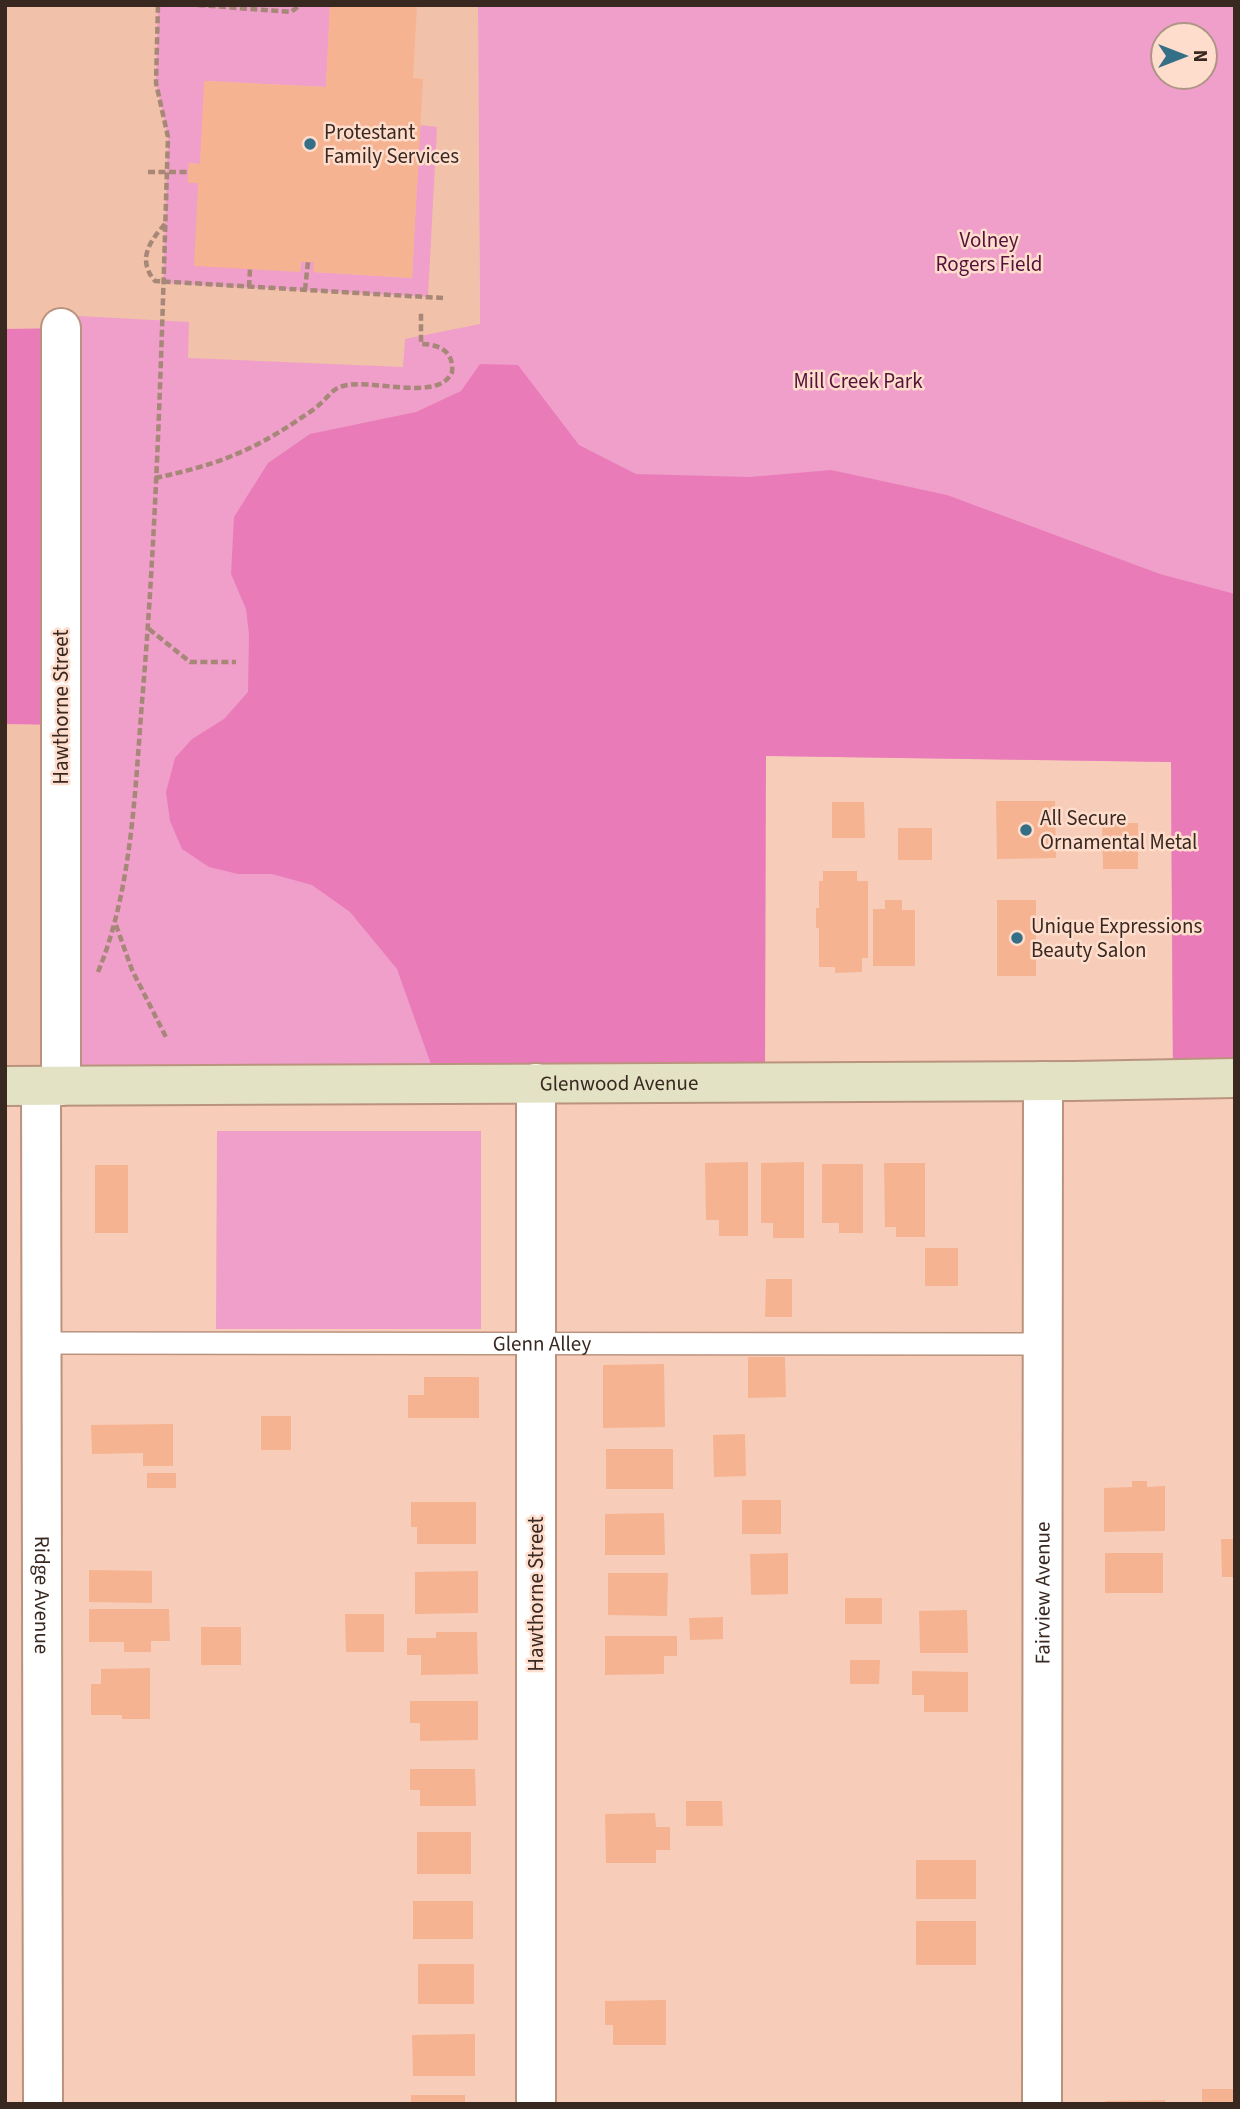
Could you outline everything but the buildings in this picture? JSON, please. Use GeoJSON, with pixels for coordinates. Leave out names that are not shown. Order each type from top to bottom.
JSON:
{"type":"FeatureCollection","features":[{"type":"Feature","properties":{"kind":"main road","name":"Glenwood Avenue"},"geometry":{"type":"LineString","coordinates":[[36,1086],[1235,1078]]}},
{"type":"Feature","properties":{"kind":"street","name":"Hawthorne Street"},"geometry":{"type":"LineString","coordinates":[[36,1086],[61,328]]}},
{"type":"Feature","properties":{"kind":"street","name":"Fairview Avenue"},"geometry":{"type":"LineString","coordinates":[[1041,2104],[1043,1081]]}},
{"type":"Feature","properties":{"kind":"street","name":"Hawthorne Street"},"geometry":{"type":"LineString","coordinates":[[536,1083],[536,2104]]}},
{"type":"Feature","properties":{"kind":"street","name":"Ridge Avenue"},"geometry":{"type":"LineString","coordinates":[[36,1086],[42,1343],[43,2104]]}},
{"type":"Feature","properties":{"kind":"lane","name":"Glenn Alley"},"geometry":{"type":"LineString","coordinates":[[42,1343],[1043,1344]]}},
{"type":"Feature","properties":{"kind":"path"},"geometry":{"type":"LineString","coordinates":[[98,973],[121,900],[137,774],[148,628],[168,137],[156,83],[158,5]]}},
{"type":"Feature","properties":{"kind":"path"},"geometry":{"type":"LineString","coordinates":[[198,5],[291,12],[300,5]]}},
{"type":"Feature","properties":{"kind":"path"},"geometry":{"type":"LineString","coordinates":[[148,172],[188,172]]}},
{"type":"Feature","properties":{"kind":"path"},"geometry":{"type":"LineString","coordinates":[[165,223],[153,237],[146,252],[145,264],[155,281],[443,298]]}},
{"type":"Feature","properties":{"kind":"path"},"geometry":{"type":"LineString","coordinates":[[305,290],[308,262]]}},
{"type":"Feature","properties":{"kind":"path"},"geometry":{"type":"LineString","coordinates":[[249,287],[250,269]]}},
{"type":"Feature","properties":{"kind":"path"},"geometry":{"type":"LineString","coordinates":[[155,478],[234,457],[297,421],[343,385],[434,387],[443,384],[452,372],[452,358],[447,351],[439,347],[421,344],[421,313]]}},
{"type":"Feature","properties":{"kind":"path"},"geometry":{"type":"LineString","coordinates":[[148,628],[190,662],[236,662]]}},
{"type":"Feature","properties":{"kind":"path"},"geometry":{"type":"LineString","coordinates":[[115,924],[132,970],[167,1039]]}},
{"type":"Feature","properties":{"kind":"shaded area"},"geometry":{"type":"Polygon","coordinates":[[[5,5],[478,5],[480,364],[416,412],[61,328],[5,329],[5,5]]]}},
{"type":"Feature","properties":{"kind":"shaded area"},"geometry":{"type":"Polygon","coordinates":[[[61,328],[61,725],[5,724],[5,329],[61,328]]]}},
{"type":"Feature","properties":{"kind":"shaded area"},"geometry":{"type":"Polygon","coordinates":[[[480,364],[518,365],[579,445],[636,474],[749,477],[831,470],[947,495],[1160,574],[1235,594],[1235,1078],[1173,1079],[1171,762],[766,756],[765,1081],[438,1084],[397,969],[350,912],[312,885],[272,874],[238,874],[209,867],[182,849],[170,821],[166,792],[175,758],[192,739],[224,719],[248,692],[249,634],[246,609],[231,574],[234,517],[268,463],[310,434],[416,412],[461,391],[480,364]]]}},
{"type":"Feature","properties":{"kind":"shaded area"},"geometry":{"type":"Polygon","coordinates":[[[5,724],[61,725],[61,1086],[5,1086],[5,724]]]}},
{"type":"Feature","properties":{"kind":"green space"},"geometry":{"type":"Polygon","coordinates":[[[158,5],[330,5],[326,87],[205,81],[200,164],[189,163],[188,183],[198,183],[300,272],[301,262],[314,262],[314,272],[412,278],[420,125],[437,127],[428,297],[163,283],[168,137],[156,83],[158,5]]]}},
{"type":"Feature","properties":{"kind":"green space","name":"Mill Creek Park"},"geometry":{"type":"Polygon","coordinates":[[[478,5],[1235,5],[1235,1078],[1173,1079],[1171,762],[718,755],[717,1082],[61,1086],[61,315],[189,322],[188,358],[403,367],[405,339],[480,324],[478,5]]]}},
{"type":"Feature","properties":{"kind":"green space"},"geometry":{"type":"Polygon","coordinates":[[[217,1131],[481,1131],[481,1329],[216,1329],[217,1131]]]}},
{"type":"Feature","properties":{"kind":"place","name":"Protestant Family Services"},"geometry":{"type":"Point","coordinates":[310,144]}},
{"type":"Feature","properties":{"kind":"place","name":"All Secure Ornamental Metal"},"geometry":{"type":"Point","coordinates":[1026,830]}},
{"type":"Feature","properties":{"kind":"place","name":"Unique Expressions Beauty Salon"},"geometry":{"type":"Point","coordinates":[1017,938]}},
{"type":"Feature","properties":{"kind":"park label","name":"Volney Rogers Field"},"geometry":{"type":"Point","coordinates":[989,252]}}]}
